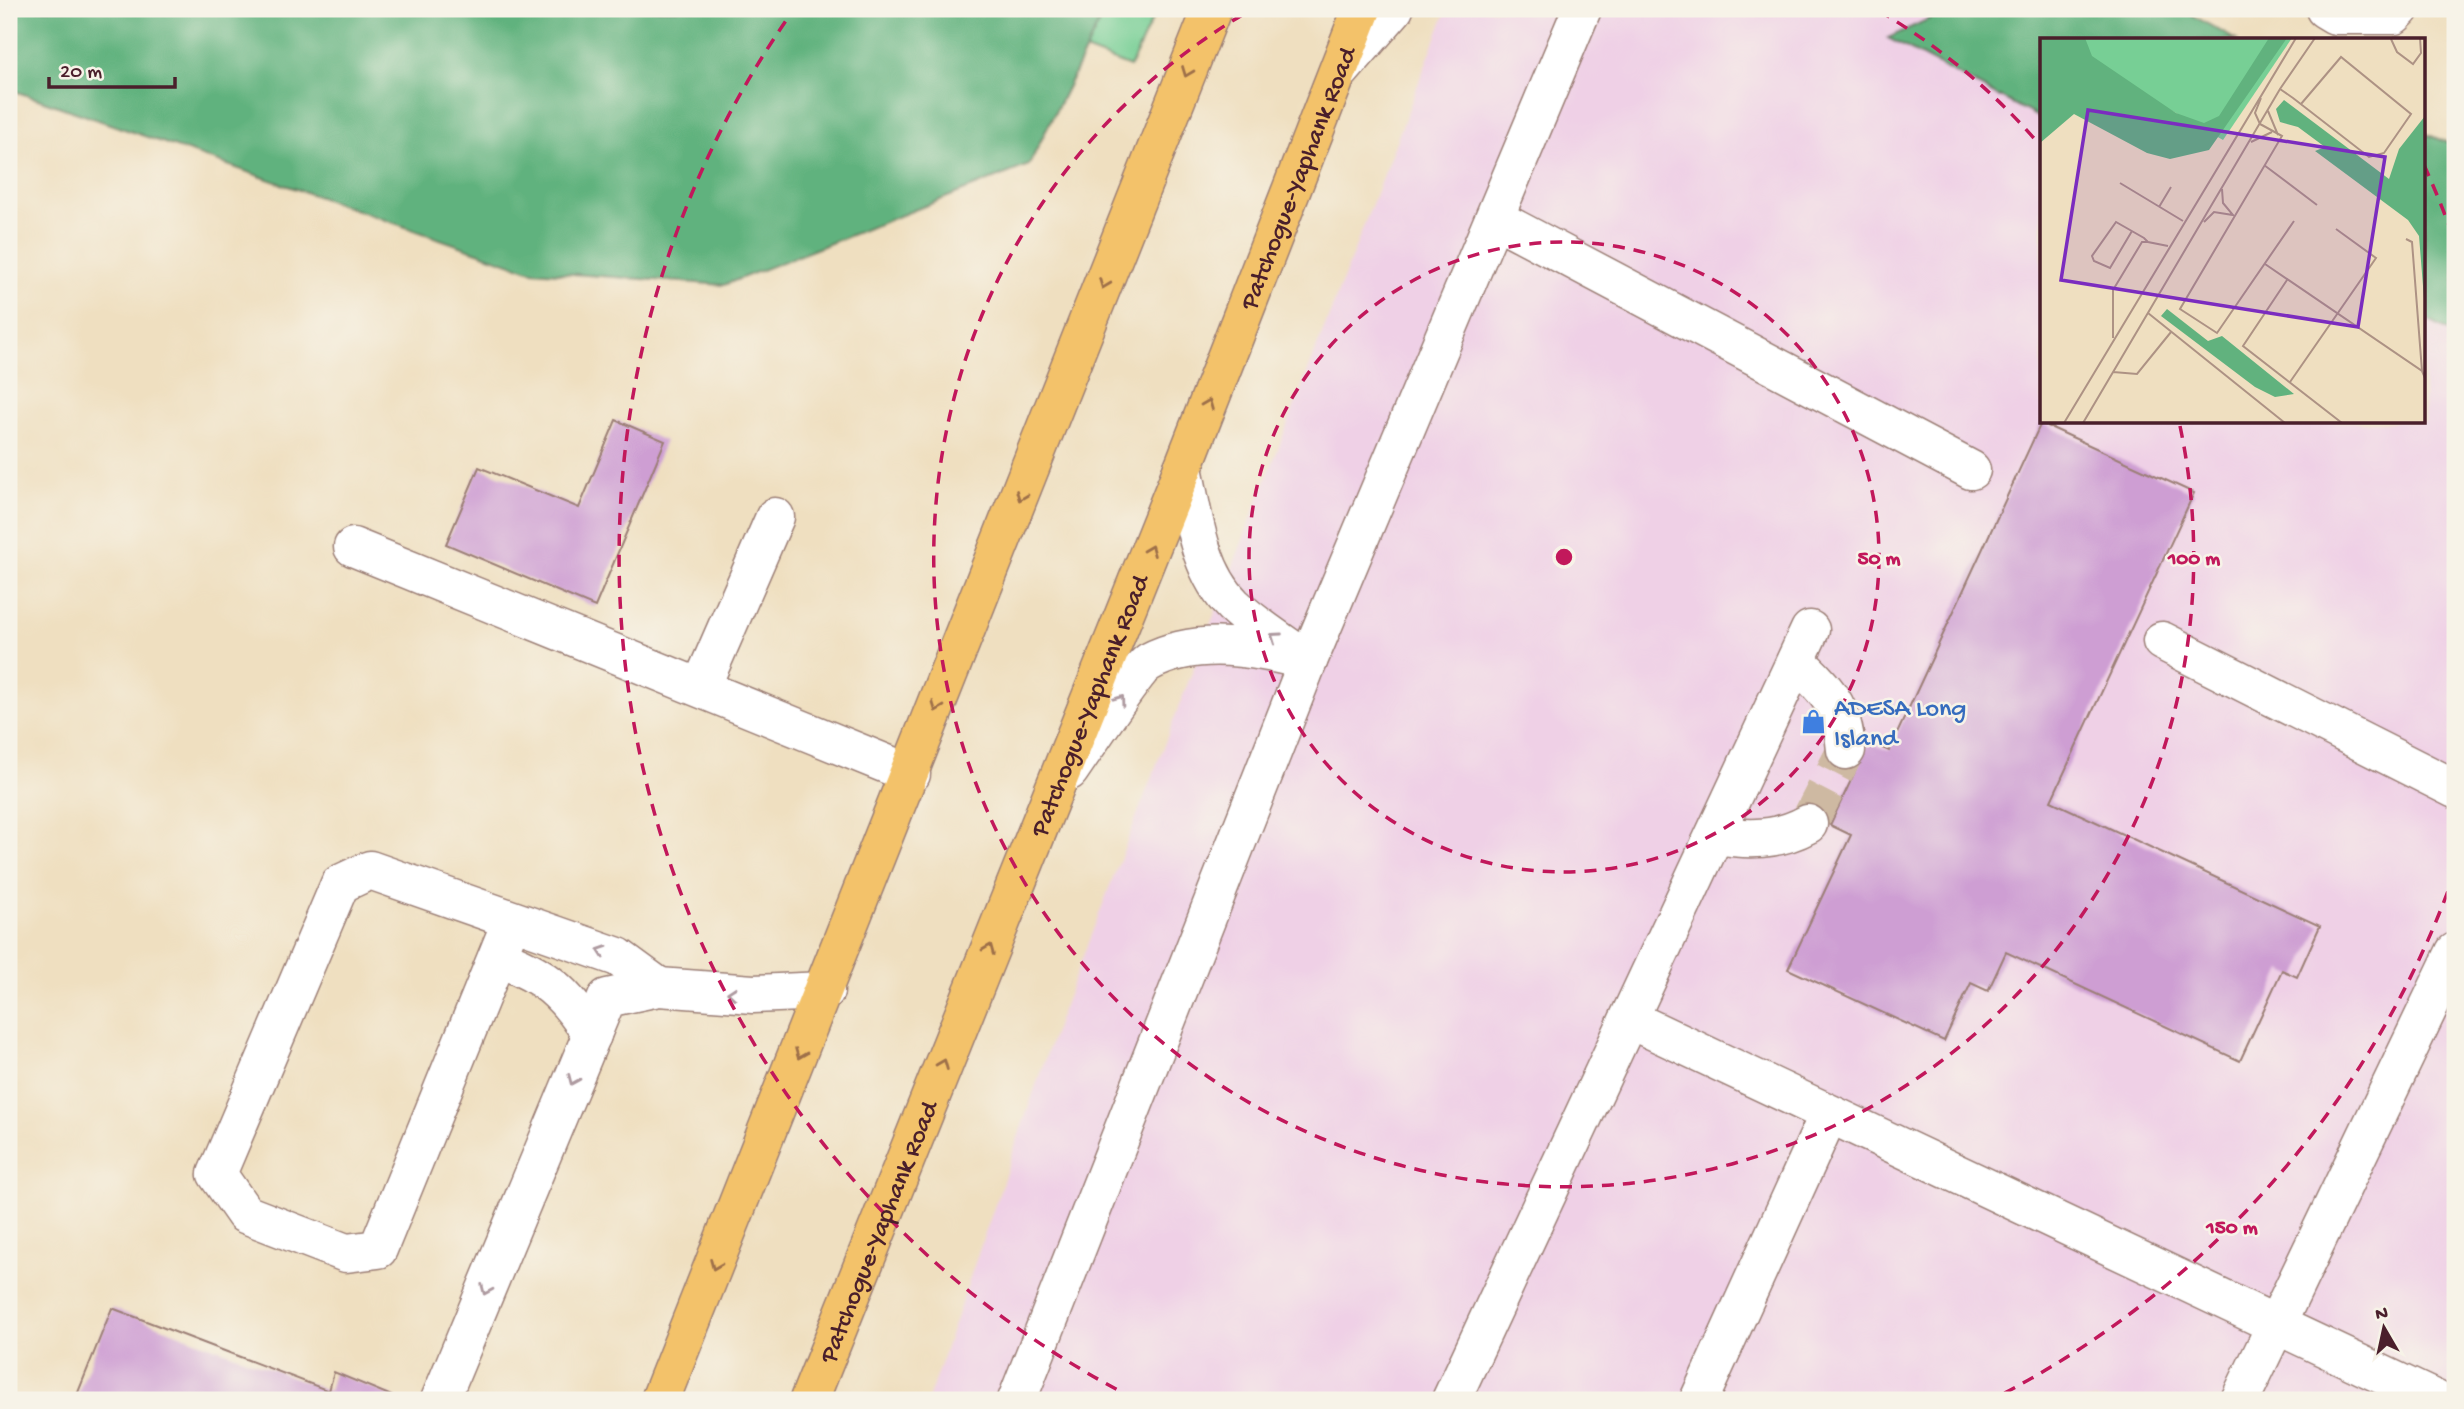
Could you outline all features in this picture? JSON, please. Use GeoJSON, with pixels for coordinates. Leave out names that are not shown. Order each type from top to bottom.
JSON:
{"type":"FeatureCollection","features":[{"type":"Feature","properties":{"kind":"main road"},"geometry":{"type":"LineString","coordinates":[[660,1400],[911,775],[1212,9]]}},
{"type":"Feature","properties":{"kind":"main road","name":"Patchogue-Yaphank Road"},"geometry":{"type":"LineString","coordinates":[[809,1400],[1183,468],[1362,9]]}},
{"type":"Feature","properties":{"kind":"lane"},"geometry":{"type":"LineString","coordinates":[[1334,78],[1394,9]]}},
{"type":"Feature","properties":{"kind":"lane"},"geometry":{"type":"LineString","coordinates":[[1017,1400],[1308,661],[1582,9]]}},
{"type":"Feature","properties":{"kind":"lane"},"geometry":{"type":"LineString","coordinates":[[2325,9],[2335,15],[2394,15],[2400,9]]}},
{"type":"Feature","properties":{"kind":"lane"},"geometry":{"type":"LineString","coordinates":[[1496,219],[1972,470]]}},
{"type":"Feature","properties":{"kind":"lane"},"geometry":{"type":"LineString","coordinates":[[1183,468],[1199,538],[1214,578],[1231,603],[1308,661]]}},
{"type":"Feature","properties":{"kind":"lane"},"geometry":{"type":"LineString","coordinates":[[701,687],[775,517]]}},
{"type":"Feature","properties":{"kind":"lane"},"geometry":{"type":"LineString","coordinates":[[353,547],[911,775]]}},
{"type":"Feature","properties":{"kind":"lane"},"geometry":{"type":"LineString","coordinates":[[2162,641],[2455,789]]}},
{"type":"Feature","properties":{"kind":"lane"},"geometry":{"type":"LineString","coordinates":[[1451,1400],[1803,646],[1830,693],[1844,728],[1846,750]]}},
{"type":"Feature","properties":{"kind":"lane"},"geometry":{"type":"LineString","coordinates":[[1051,796],[1147,663],[1200,647],[1257,648],[1308,661]]}},
{"type":"Feature","properties":{"kind":"lane"},"geometry":{"type":"LineString","coordinates":[[1716,835],[1744,839],[1771,838],[1808,824]]}},
{"type":"Feature","properties":{"kind":"lane"},"geometry":{"type":"LineString","coordinates":[[513,920],[378,1249],[345,1253],[245,1214],[217,1174],[340,884],[370,870],[513,920],[618,957],[659,986]]}},
{"type":"Feature","properties":{"kind":"lane"},"geometry":{"type":"LineString","coordinates":[[2239,1400],[2455,953]]}},
{"type":"Feature","properties":{"kind":"lane"},"geometry":{"type":"LineString","coordinates":[[497,958],[526,967],[555,988],[571,1002],[592,1035]]}},
{"type":"Feature","properties":{"kind":"lane"},"geometry":{"type":"LineString","coordinates":[[440,1400],[607,998],[659,986],[754,994],[825,991]]}},
{"type":"Feature","properties":{"kind":"lane"},"geometry":{"type":"LineString","coordinates":[[1629,1019],[2436,1400]]}},
{"type":"Feature","properties":{"kind":"lane"},"geometry":{"type":"LineString","coordinates":[[1699,1400],[1829,1114]]}},
{"type":"Feature","properties":{"kind":"shaded area","name":"ADESA Long Island"},"geometry":{"type":"Polygon","coordinates":[[[1447,9],[1950,9],[1889,38],[2040,118],[2040,424],[2426,424],[2426,319],[2455,335],[2455,1400],[928,1400],[1058,1021],[1447,9]]]}},
{"type":"Feature","properties":{"kind":"green space"},"geometry":{"type":"Polygon","coordinates":[[[9,9],[1106,9],[1029,165],[724,285],[532,271],[9,89],[9,9]]]}},
{"type":"Feature","properties":{"kind":"green space"},"geometry":{"type":"Polygon","coordinates":[[[977,9],[1157,9],[1130,67],[977,9]]]}},
{"type":"Feature","properties":{"kind":"green space"},"geometry":{"type":"Polygon","coordinates":[[[1950,9],[2181,9],[2232,38],[2040,38],[2040,118],[1888,38],[1950,9]]]}},
{"type":"Feature","properties":{"kind":"green space"},"geometry":{"type":"Polygon","coordinates":[[[2426,134],[2455,146],[2455,335],[2426,319],[2426,134]]]}},
{"type":"Feature","properties":{"kind":"building"},"geometry":{"type":"Polygon","coordinates":[[[616,420],[665,441],[595,607],[446,544],[479,467],[579,508],[616,420]]]}},
{"type":"Feature","properties":{"kind":"building"},"geometry":{"type":"Polygon","coordinates":[[[2041,424],[2194,493],[2051,801],[2320,926],[2297,977],[2282,970],[2240,1061],[2006,952],[1988,991],[1971,983],[1944,1041],[1788,969],[1851,835],[1830,825],[1869,742],[1889,751],[2041,424]]]}},
{"type":"Feature","properties":{"kind":"building"},"geometry":{"type":"Polygon","coordinates":[[[112,1308],[329,1391],[334,1372],[392,1396],[391,1400],[75,1400],[112,1308]]]}},
{"type":"Feature","properties":{"kind":"tunnel"},"geometry":{"type":"LineString","coordinates":[[1808,824],[1846,750]]}},
{"type":"Feature","properties":{"kind":"place","name":"ADESA Long Island"},"geometry":{"type":"Point","coordinates":[1814,721]}}]}
